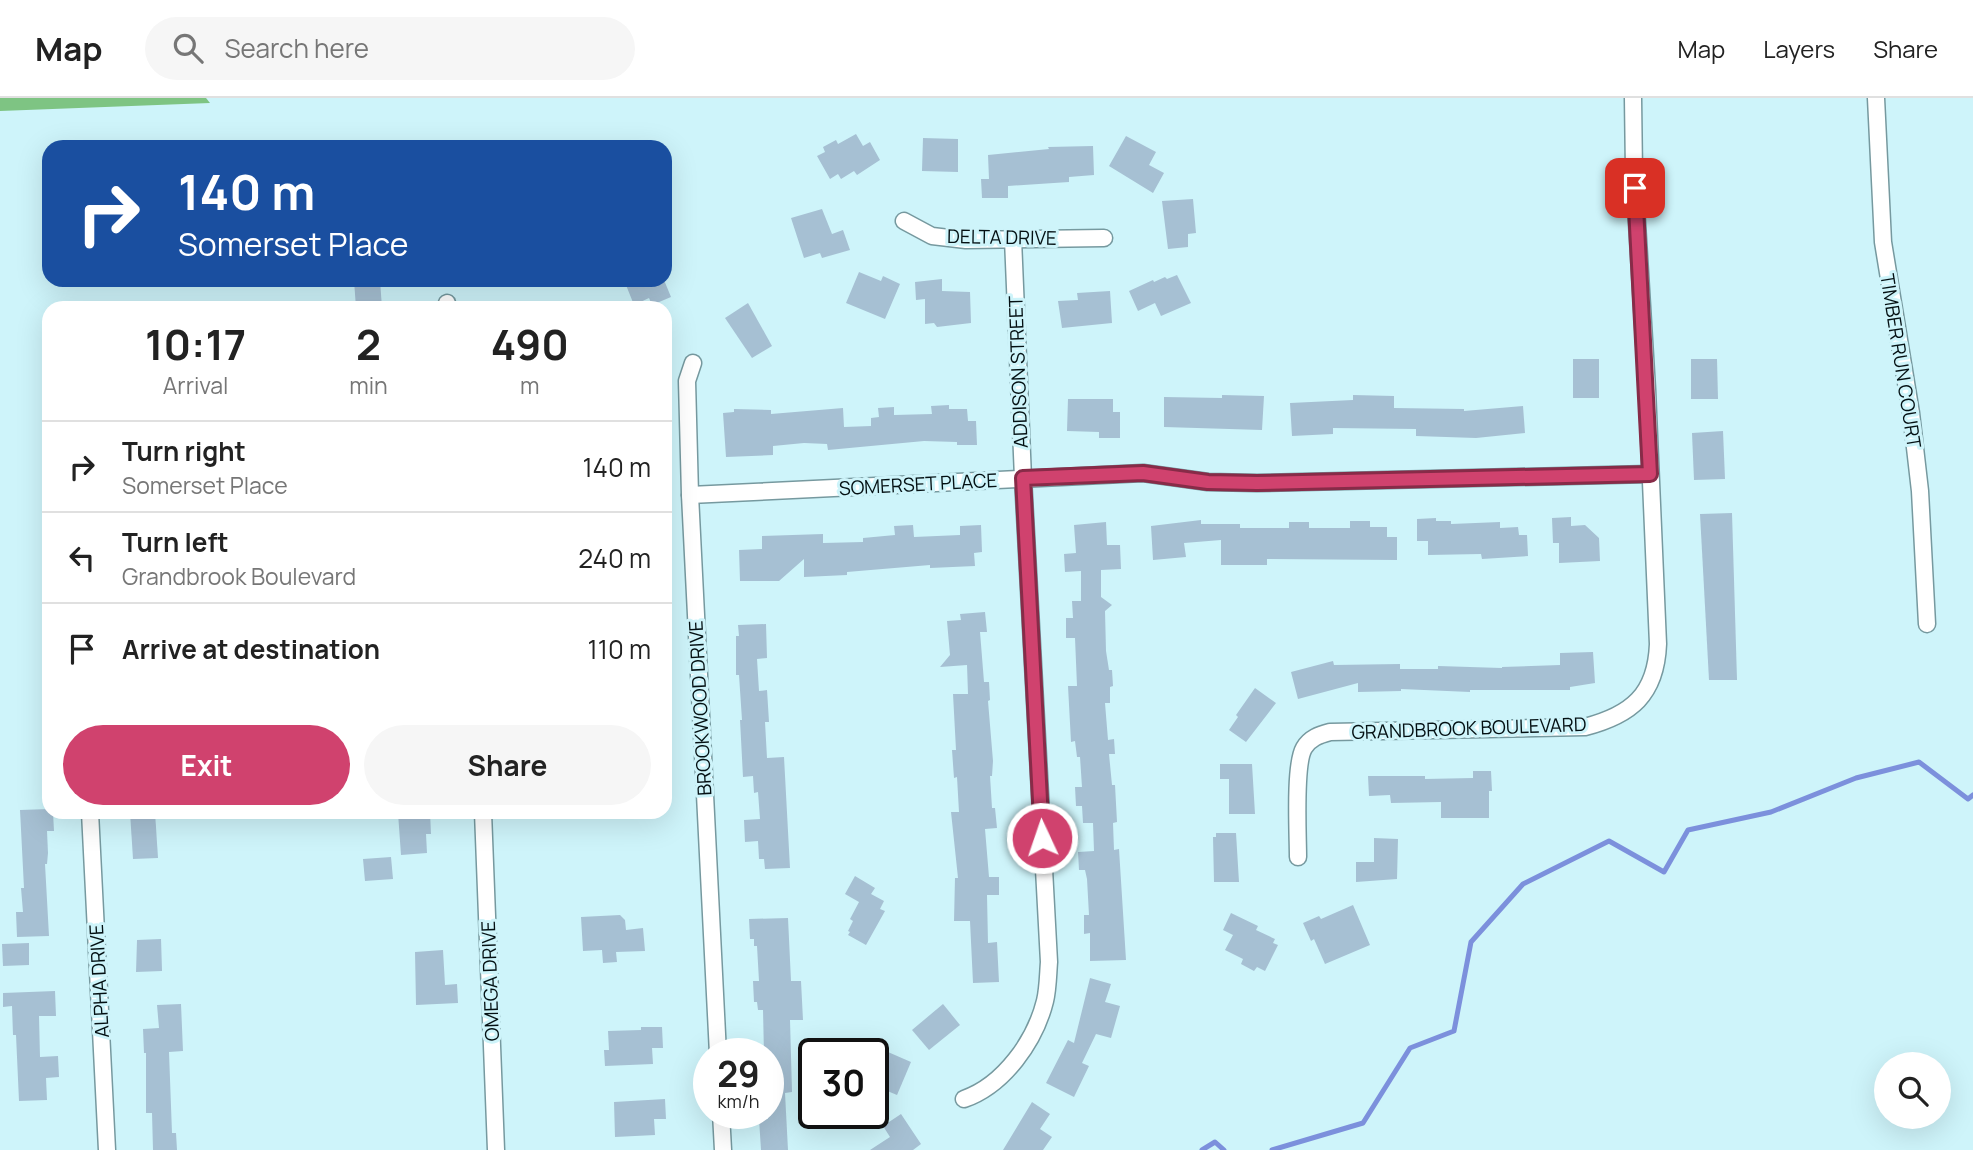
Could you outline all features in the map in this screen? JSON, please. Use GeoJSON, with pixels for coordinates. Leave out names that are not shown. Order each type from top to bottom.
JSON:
{"type":"FeatureCollection","features":[{"type":"Feature","properties":{"kind":"street","name":"GRANDBROOK BOULEVARD"},"geometry":{"type":"LineString","coordinates":[[1298,857],[1300,756],[1310,740],[1319,735],[1331,732],[1585,727],[1610,720],[1630,709],[1651,681],[1657,664],[1634,173],[1633,98]]}},
{"type":"Feature","properties":{"kind":"street","name":"TIMBER RUN COURT"},"geometry":{"type":"LineString","coordinates":[[1876,98],[1883,242],[1919,478],[1927,624]]}},
{"type":"Feature","properties":{"kind":"street","name":"DELTA DRIVE"},"geometry":{"type":"LineString","coordinates":[[904,220],[932,236],[966,240],[1104,238]]}},
{"type":"Feature","properties":{"kind":"street","name":"ADDISON STREET"},"geometry":{"type":"LineString","coordinates":[[964,1099],[977,1095],[1001,1079],[1017,1058],[1045,1000],[1049,962],[1013,239]]}},
{"type":"Feature","properties":{"kind":"street","name":"BROOKWOOD DRIVE"},"geometry":{"type":"LineString","coordinates":[[693,363],[687,381],[690,495],[717,1038]]}},
{"type":"Feature","properties":{"kind":"street","name":"SOMERSET PLACE"},"geometry":{"type":"LineString","coordinates":[[690,495],[1143,473],[1208,482],[1257,483],[1650,474]]}},
{"type":"Feature","properties":{"kind":"street","name":"ALPHA DRIVE"},"geometry":{"type":"LineString","coordinates":[[90,819],[107,1150]]}},
{"type":"Feature","properties":{"kind":"street","name":"OMEGA DRIVE"},"geometry":{"type":"LineString","coordinates":[[483,819],[496,1150]]}},
{"type":"Feature","properties":{"kind":"street"},"geometry":{"type":"LineString","coordinates":[[721,1129],[723,1150]]}},
{"type":"Feature","properties":{"kind":"green space"},"geometry":{"type":"Polygon","coordinates":[[[0,98],[206,98],[210,103],[0,111],[0,98]]]}},
{"type":"Feature","properties":{"kind":"building"},"geometry":{"type":"Polygon","coordinates":[[[856,134],[863,146],[870,142],[880,160],[857,175],[854,171],[841,179],[838,174],[830,179],[817,156],[825,152],[823,147],[836,140],[838,144],[856,134]]]}},
{"type":"Feature","properties":{"kind":"building"},"geometry":{"type":"Polygon","coordinates":[[[1126,136],[1156,152],[1149,165],[1164,173],[1153,193],[1109,166],[1126,136]]]}},
{"type":"Feature","properties":{"kind":"building"},"geometry":{"type":"Polygon","coordinates":[[[923,138],[958,139],[958,172],[922,171],[923,138]]]}},
{"type":"Feature","properties":{"kind":"building"},"geometry":{"type":"Polygon","coordinates":[[[1093,146],[1094,175],[1069,177],[1069,182],[1008,186],[1008,198],[982,198],[981,179],[989,179],[988,155],[1049,149],[1048,147],[1093,146]]]}},
{"type":"Feature","properties":{"kind":"building"},"geometry":{"type":"Polygon","coordinates":[[[1193,199],[1196,233],[1188,234],[1188,247],[1168,249],[1162,201],[1193,199]]]}},
{"type":"Feature","properties":{"kind":"building"},"geometry":{"type":"Polygon","coordinates":[[[822,209],[832,234],[843,230],[850,250],[822,258],[820,253],[804,258],[791,218],[822,209]]]}},
{"type":"Feature","properties":{"kind":"building"},"geometry":{"type":"Polygon","coordinates":[[[859,272],[881,281],[883,276],[900,284],[885,319],[846,303],[859,272]]]}},
{"type":"Feature","properties":{"kind":"building"},"geometry":{"type":"Polygon","coordinates":[[[1177,275],[1191,303],[1161,316],[1155,303],[1138,311],[1129,291],[1153,280],[1154,282],[1177,275]]]}},
{"type":"Feature","properties":{"kind":"building"},"geometry":{"type":"Polygon","coordinates":[[[942,279],[942,291],[970,292],[971,323],[937,327],[934,323],[925,324],[925,299],[916,300],[915,282],[942,279]]]}},
{"type":"Feature","properties":{"kind":"building"},"geometry":{"type":"Polygon","coordinates":[[[354,287],[380,287],[382,301],[356,301],[354,287]]]}},
{"type":"Feature","properties":{"kind":"building"},"geometry":{"type":"Polygon","coordinates":[[[627,287],[667,287],[671,297],[662,301],[650,301],[649,298],[632,301],[627,287]]]}},
{"type":"Feature","properties":{"kind":"building"},"geometry":{"type":"Polygon","coordinates":[[[1110,291],[1112,323],[1062,328],[1058,301],[1078,300],[1077,293],[1110,291]]]}},
{"type":"Feature","properties":{"kind":"building"},"geometry":{"type":"Polygon","coordinates":[[[748,303],[772,346],[752,358],[725,318],[748,303]]]}},
{"type":"Feature","properties":{"kind":"building"},"geometry":{"type":"Polygon","coordinates":[[[1573,359],[1599,359],[1599,398],[1573,398],[1573,359]]]}},
{"type":"Feature","properties":{"kind":"building"},"geometry":{"type":"Polygon","coordinates":[[[1691,359],[1717,359],[1718,399],[1691,399],[1691,359]]]}},
{"type":"Feature","properties":{"kind":"building"},"geometry":{"type":"Polygon","coordinates":[[[1222,395],[1264,396],[1262,430],[1164,427],[1164,397],[1222,398],[1222,395]]]}},
{"type":"Feature","properties":{"kind":"building"},"geometry":{"type":"Polygon","coordinates":[[[1353,395],[1394,396],[1394,408],[1464,411],[1523,406],[1525,433],[1476,438],[1416,436],[1416,429],[1333,428],[1333,434],[1292,436],[1290,403],[1353,400],[1353,395]]]}},
{"type":"Feature","properties":{"kind":"building"},"geometry":{"type":"Polygon","coordinates":[[[1068,399],[1113,399],[1113,412],[1120,412],[1120,438],[1099,438],[1099,432],[1067,431],[1068,399]]]}},
{"type":"Feature","properties":{"kind":"building"},"geometry":{"type":"Polygon","coordinates":[[[949,405],[949,409],[967,409],[968,421],[976,421],[977,445],[924,441],[828,450],[827,444],[804,443],[773,446],[773,455],[726,457],[723,413],[734,412],[734,409],[771,410],[771,414],[843,408],[844,427],[871,426],[871,418],[879,417],[878,408],[894,407],[894,415],[932,414],[931,406],[949,405]]]}},
{"type":"Feature","properties":{"kind":"building"},"geometry":{"type":"Polygon","coordinates":[[[1723,431],[1725,479],[1694,480],[1692,433],[1723,431]]]}},
{"type":"Feature","properties":{"kind":"building"},"geometry":{"type":"Polygon","coordinates":[[[1732,513],[1737,680],[1709,680],[1700,514],[1732,513]]]}},
{"type":"Feature","properties":{"kind":"building"},"geometry":{"type":"Polygon","coordinates":[[[1571,517],[1571,526],[1585,525],[1599,538],[1600,561],[1559,563],[1559,543],[1553,543],[1552,518],[1571,517]]]}},
{"type":"Feature","properties":{"kind":"building"},"geometry":{"type":"Polygon","coordinates":[[[1436,518],[1436,521],[1451,521],[1451,524],[1500,522],[1500,528],[1518,527],[1519,535],[1527,535],[1528,556],[1482,559],[1481,554],[1428,555],[1428,541],[1417,541],[1417,519],[1436,518]]]}},
{"type":"Feature","properties":{"kind":"building"},"geometry":{"type":"Polygon","coordinates":[[[1201,520],[1201,524],[1240,524],[1240,528],[1289,528],[1289,522],[1309,522],[1309,528],[1350,528],[1350,521],[1370,521],[1370,527],[1387,527],[1387,537],[1397,537],[1397,560],[1267,559],[1267,565],[1221,565],[1221,540],[1184,543],[1186,557],[1153,560],[1151,526],[1201,520]]]}},
{"type":"Feature","properties":{"kind":"building"},"geometry":{"type":"Polygon","coordinates":[[[1106,522],[1107,545],[1120,545],[1121,569],[1101,570],[1101,597],[1112,605],[1105,611],[1106,651],[1109,670],[1112,670],[1113,686],[1110,687],[1110,703],[1105,703],[1108,740],[1114,739],[1115,754],[1109,754],[1112,785],[1115,785],[1117,822],[1113,823],[1114,850],[1119,849],[1126,960],[1090,961],[1090,933],[1084,934],[1084,915],[1089,915],[1087,879],[1085,870],[1079,870],[1078,852],[1094,851],[1093,823],[1083,823],[1082,806],[1076,806],[1075,787],[1082,787],[1080,757],[1077,757],[1075,741],[1071,742],[1068,686],[1077,686],[1075,638],[1066,638],[1066,618],[1073,618],[1072,601],[1081,601],[1081,571],[1065,572],[1064,554],[1076,553],[1074,525],[1106,522]]]}},
{"type":"Feature","properties":{"kind":"building"},"geometry":{"type":"Polygon","coordinates":[[[913,525],[914,537],[960,535],[960,526],[981,525],[982,552],[974,553],[975,566],[930,568],[930,565],[804,577],[804,559],[779,581],[740,581],[739,550],[762,549],[762,536],[823,534],[823,543],[863,542],[863,538],[895,535],[894,526],[913,525]]]}},
{"type":"Feature","properties":{"kind":"building"},"geometry":{"type":"Polygon","coordinates":[[[985,612],[987,632],[980,632],[984,682],[989,682],[993,761],[990,776],[992,808],[995,808],[997,828],[985,829],[989,877],[999,877],[999,895],[987,895],[988,943],[997,942],[999,982],[973,983],[970,921],[954,921],[955,878],[958,878],[951,812],[959,812],[952,750],[956,750],[953,694],[968,694],[967,665],[940,667],[950,655],[947,621],[961,620],[960,614],[985,612]]]}},
{"type":"Feature","properties":{"kind":"building"},"geometry":{"type":"Polygon","coordinates":[[[766,624],[767,658],[757,659],[759,691],[767,690],[767,758],[784,757],[790,868],[765,869],[764,859],[759,859],[758,841],[745,842],[744,820],[760,819],[758,792],[754,793],[753,776],[743,777],[736,636],[739,636],[738,625],[766,624]]]}},
{"type":"Feature","properties":{"kind":"building"},"geometry":{"type":"Polygon","coordinates":[[[1593,652],[1595,683],[1570,687],[1570,690],[1470,692],[1401,689],[1358,692],[1358,683],[1298,699],[1291,672],[1333,661],[1334,665],[1400,664],[1400,669],[1560,665],[1560,653],[1593,652]]]}},
{"type":"Feature","properties":{"kind":"building"},"geometry":{"type":"Polygon","coordinates":[[[1255,688],[1276,703],[1246,742],[1229,730],[1255,688]]]}},
{"type":"Feature","properties":{"kind":"building"},"geometry":{"type":"Polygon","coordinates":[[[1220,764],[1252,764],[1255,814],[1229,814],[1229,779],[1220,779],[1220,764]]]}},
{"type":"Feature","properties":{"kind":"building"},"geometry":{"type":"Polygon","coordinates":[[[1473,771],[1491,771],[1489,818],[1441,818],[1441,802],[1391,803],[1390,795],[1369,796],[1368,776],[1473,778],[1473,771]]]}},
{"type":"Feature","properties":{"kind":"building"},"geometry":{"type":"Polygon","coordinates":[[[42,809],[42,819],[53,819],[54,831],[47,831],[48,853],[45,864],[49,936],[17,937],[16,912],[23,912],[21,888],[24,888],[20,810],[42,809]]]}},
{"type":"Feature","properties":{"kind":"building"},"geometry":{"type":"Polygon","coordinates":[[[130,819],[155,819],[158,858],[133,859],[130,819]]]}},
{"type":"Feature","properties":{"kind":"building"},"geometry":{"type":"Polygon","coordinates":[[[398,819],[430,819],[431,834],[426,834],[427,853],[401,855],[398,819]]]}},
{"type":"Feature","properties":{"kind":"building"},"geometry":{"type":"Polygon","coordinates":[[[1216,833],[1236,833],[1239,882],[1214,882],[1213,837],[1216,837],[1216,833]]]}},
{"type":"Feature","properties":{"kind":"building"},"geometry":{"type":"Polygon","coordinates":[[[1374,838],[1398,839],[1397,879],[1356,882],[1356,862],[1374,862],[1374,838]]]}},
{"type":"Feature","properties":{"kind":"building"},"geometry":{"type":"Polygon","coordinates":[[[391,857],[393,879],[365,881],[363,859],[391,857]]]}},
{"type":"Feature","properties":{"kind":"building"},"geometry":{"type":"Polygon","coordinates":[[[855,876],[875,888],[871,894],[884,901],[880,909],[885,911],[866,945],[848,935],[853,921],[850,919],[859,902],[845,894],[855,876]]]}},
{"type":"Feature","properties":{"kind":"building"},"geometry":{"type":"Polygon","coordinates":[[[1353,905],[1370,945],[1325,964],[1314,939],[1311,941],[1303,923],[1319,916],[1321,919],[1353,905]]]}},
{"type":"Feature","properties":{"kind":"building"},"geometry":{"type":"Polygon","coordinates":[[[1231,913],[1258,926],[1256,930],[1275,939],[1273,943],[1278,945],[1265,971],[1257,967],[1254,971],[1241,964],[1243,959],[1225,950],[1233,935],[1223,930],[1231,913]]]}},
{"type":"Feature","properties":{"kind":"building"},"geometry":{"type":"Polygon","coordinates":[[[620,915],[625,920],[626,930],[643,928],[645,951],[616,952],[617,962],[603,963],[602,950],[583,951],[581,917],[620,915]]]}},
{"type":"Feature","properties":{"kind":"building"},"geometry":{"type":"Polygon","coordinates":[[[788,918],[791,981],[801,981],[803,1020],[790,1020],[792,1092],[785,1093],[788,1150],[761,1150],[760,1129],[784,1129],[784,1038],[764,1038],[763,1010],[758,1010],[757,1002],[754,1002],[753,981],[759,981],[757,946],[754,946],[754,939],[750,939],[749,919],[788,918]]]}},
{"type":"Feature","properties":{"kind":"building"},"geometry":{"type":"Polygon","coordinates":[[[161,939],[162,971],[136,972],[137,940],[161,939]]]}},
{"type":"Feature","properties":{"kind":"building"},"geometry":{"type":"Polygon","coordinates":[[[29,943],[29,965],[3,966],[2,944],[29,943]]]}},
{"type":"Feature","properties":{"kind":"building"},"geometry":{"type":"Polygon","coordinates":[[[443,950],[445,985],[457,984],[458,1003],[416,1005],[415,952],[443,950]]]}},
{"type":"Feature","properties":{"kind":"building"},"geometry":{"type":"Polygon","coordinates":[[[1090,978],[1111,984],[1105,1002],[1120,1006],[1111,1038],[1096,1034],[1082,1063],[1089,1066],[1074,1097],[1046,1083],[1068,1040],[1074,1043],[1090,978]]]}},
{"type":"Feature","properties":{"kind":"building"},"geometry":{"type":"Polygon","coordinates":[[[55,991],[56,1016],[39,1016],[40,1057],[58,1056],[59,1077],[46,1078],[47,1100],[19,1101],[12,1006],[3,1007],[3,993],[55,991]]]}},
{"type":"Feature","properties":{"kind":"building"},"geometry":{"type":"Polygon","coordinates":[[[181,1004],[183,1051],[169,1052],[172,1133],[176,1133],[177,1150],[153,1150],[152,1113],[146,1113],[146,1053],[143,1029],[159,1028],[157,1005],[181,1004]]]}},
{"type":"Feature","properties":{"kind":"building"},"geometry":{"type":"Polygon","coordinates":[[[943,1004],[960,1025],[929,1050],[912,1030],[943,1004]]]}},
{"type":"Feature","properties":{"kind":"building"},"geometry":{"type":"Polygon","coordinates":[[[641,1027],[662,1027],[663,1048],[652,1048],[653,1064],[605,1066],[604,1050],[609,1050],[608,1031],[641,1030],[641,1027]]]}},
{"type":"Feature","properties":{"kind":"building"},"geometry":{"type":"Polygon","coordinates":[[[889,1052],[911,1062],[897,1095],[889,1092],[889,1052]]]}},
{"type":"Feature","properties":{"kind":"building"},"geometry":{"type":"Polygon","coordinates":[[[665,1099],[666,1119],[654,1119],[655,1135],[615,1137],[614,1102],[665,1099]]]}},
{"type":"Feature","properties":{"kind":"building"},"geometry":{"type":"Polygon","coordinates":[[[1032,1102],[1050,1114],[1040,1129],[1052,1137],[1043,1150],[1003,1150],[1032,1102]]]}},
{"type":"Feature","properties":{"kind":"building"},"geometry":{"type":"Polygon","coordinates":[[[901,1114],[921,1144],[913,1150],[870,1150],[890,1137],[885,1129],[889,1129],[889,1122],[901,1114]]]}},
{"type":"Feature","properties":{"kind":"waterway"},"geometry":{"type":"LineString","coordinates":[[1272,1150],[1363,1123],[1410,1048],[1454,1031],[1471,942],[1523,884],[1609,841],[1664,872],[1688,830],[1771,812],[1856,778],[1919,762],[1968,799],[1973,795]]}},
{"type":"Feature","properties":{"kind":"waterway"},"geometry":{"type":"LineString","coordinates":[[1202,1150],[1215,1142],[1224,1150]]}},
{"type":"Feature","properties":{"kind":"route"},"geometry":{"type":"LineString","coordinates":[[1042,838],[1023,478],[1143,473],[1208,482],[1257,483],[1650,474],[1635,188]]}}]}
